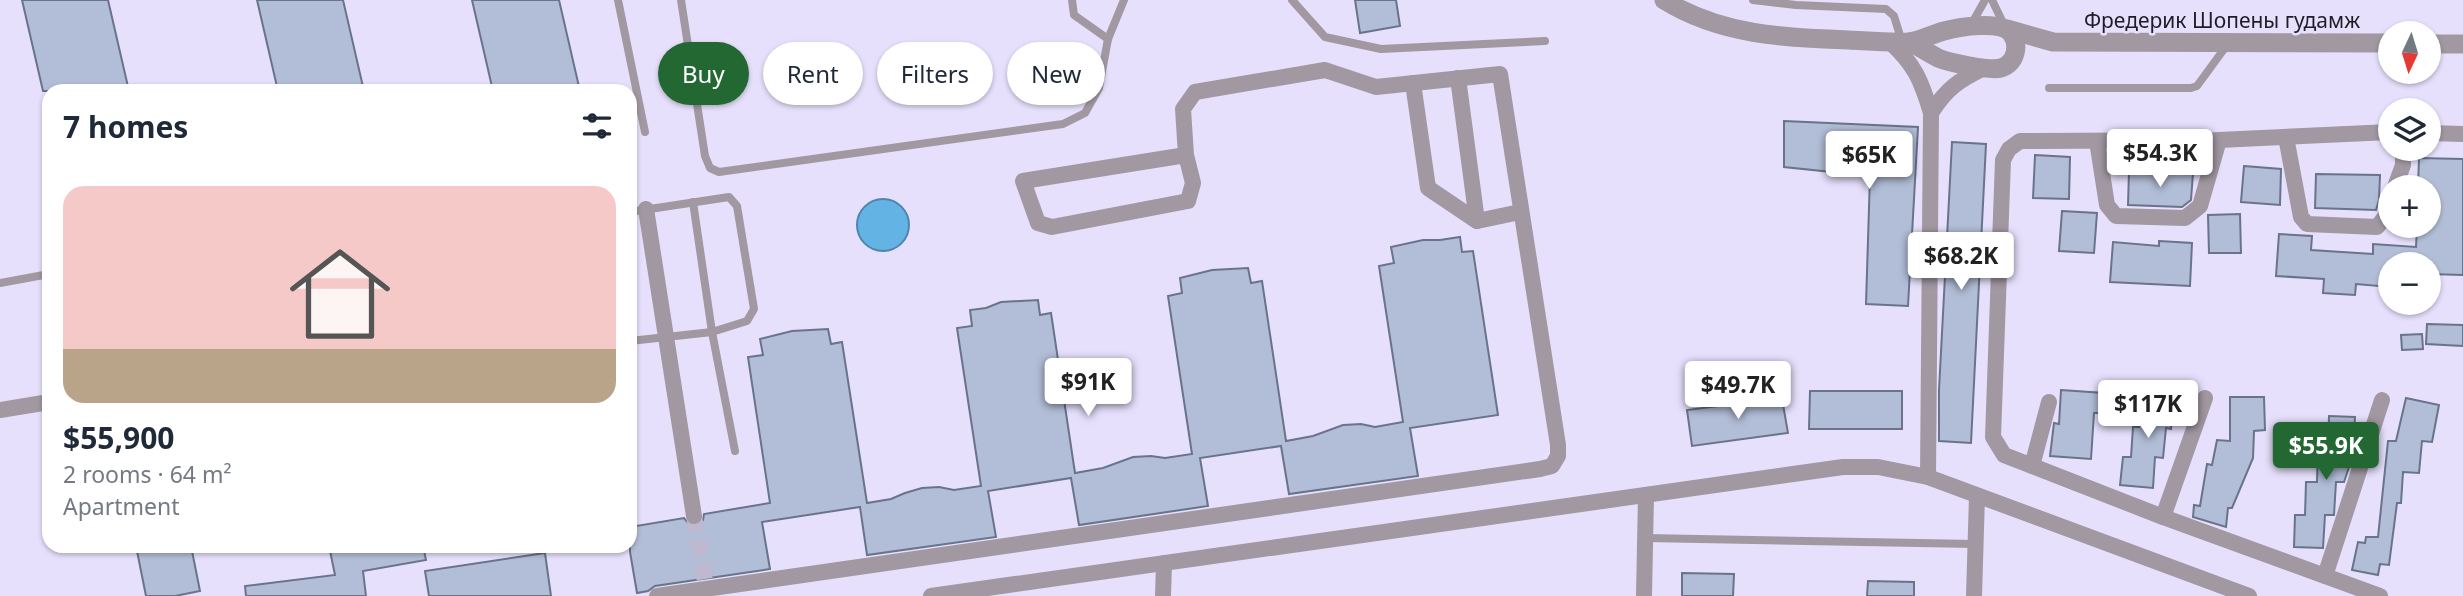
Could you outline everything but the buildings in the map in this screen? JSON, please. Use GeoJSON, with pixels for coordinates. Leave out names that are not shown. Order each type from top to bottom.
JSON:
{"type":"FeatureCollection","features":[{"type":"Feature","properties":{"kind":"street"},"geometry":{"type":"LineString","coordinates":[[1664,0],[1680,10],[1731,29],[1786,38],[1901,42],[1945,31],[1993,26],[2053,41]]}},
{"type":"Feature","properties":{"kind":"street"},"geometry":{"type":"LineString","coordinates":[[2007,29],[2015,40],[2015,55],[2012,61]]}},
{"type":"Feature","properties":{"kind":"street"},"geometry":{"type":"LineString","coordinates":[[1940,58],[1934,44],[1937,37],[1945,31]]}},
{"type":"Feature","properties":{"kind":"street"},"geometry":{"type":"LineString","coordinates":[[1901,42],[1940,58],[2000,68],[2053,41]]}},
{"type":"Feature","properties":{"kind":"street","name":"Фредерик Шопены гудамж"},"geometry":{"type":"LineString","coordinates":[[2053,41],[2378,43]]}},
{"type":"Feature","properties":{"kind":"street"},"geometry":{"type":"LineString","coordinates":[[1901,42],[1920,77],[1931,113],[1928,477]]}},
{"type":"Feature","properties":{"kind":"street"},"geometry":{"type":"LineString","coordinates":[[2441,44],[2463,44]]}},
{"type":"Feature","properties":{"kind":"street"},"geometry":{"type":"LineString","coordinates":[[1931,113],[1943,94],[1960,79],[1986,67]]}},
{"type":"Feature","properties":{"kind":"street"},"geometry":{"type":"LineString","coordinates":[[657,596],[1552,466],[1558,456],[1558,445],[1500,74],[1376,87],[1325,70],[1195,92],[1183,108],[1186,155],[1193,183],[1188,201],[1052,227],[1038,223],[1023,181],[1186,155]]}},
{"type":"Feature","properties":{"kind":"street"},"geometry":{"type":"LineString","coordinates":[[1458,78],[1477,221]]}},
{"type":"Feature","properties":{"kind":"street"},"geometry":{"type":"LineString","coordinates":[[1413,83],[1428,188],[1477,221],[1520,212]]}},
{"type":"Feature","properties":{"kind":"street"},"geometry":{"type":"LineString","coordinates":[[2378,133],[2219,140],[2020,141],[2009,149],[2003,160],[1993,438],[2004,455],[2163,517],[2380,596]]}},
{"type":"Feature","properties":{"kind":"street"},"geometry":{"type":"LineString","coordinates":[[2441,133],[2463,134]]}},
{"type":"Feature","properties":{"kind":"street"},"geometry":{"type":"LineString","coordinates":[[2286,137],[2301,217],[2307,224],[2378,226]]}},
{"type":"Feature","properties":{"kind":"street"},"geometry":{"type":"LineString","coordinates":[[2097,141],[2107,205],[2116,216],[2185,218],[2200,206],[2219,140]]}},
{"type":"Feature","properties":{"kind":"street"},"geometry":{"type":"LineString","coordinates":[[638,211],[666,338],[694,516]]}},
{"type":"Feature","properties":{"kind":"street"},"geometry":{"type":"LineString","coordinates":[[2163,517],[2206,398]]}},
{"type":"Feature","properties":{"kind":"street"},"geometry":{"type":"LineString","coordinates":[[2325,576],[2382,400]]}},
{"type":"Feature","properties":{"kind":"street"},"geometry":{"type":"LineString","coordinates":[[2032,466],[2049,402]]}},
{"type":"Feature","properties":{"kind":"street"},"geometry":{"type":"LineString","coordinates":[[0,410],[42,403]]}},
{"type":"Feature","properties":{"kind":"street"},"geometry":{"type":"LineString","coordinates":[[931,596],[1843,467],[1878,467],[1928,477],[2249,596]]}},
{"type":"Feature","properties":{"kind":"street"},"geometry":{"type":"LineString","coordinates":[[1644,596],[1646,495]]}},
{"type":"Feature","properties":{"kind":"street"},"geometry":{"type":"LineString","coordinates":[[1974,596],[1977,496]]}},
{"type":"Feature","properties":{"kind":"street"},"geometry":{"type":"LineString","coordinates":[[1163,596],[1164,563]]}},
{"type":"Feature","properties":{"kind":"lane"},"geometry":{"type":"LineString","coordinates":[[618,0],[635,84]]}},
{"type":"Feature","properties":{"kind":"lane"},"geometry":{"type":"LineString","coordinates":[[681,0],[705,156],[710,168],[719,172],[1063,124],[1085,113],[1099,88],[1108,39],[1124,0]]}},
{"type":"Feature","properties":{"kind":"lane"},"geometry":{"type":"LineString","coordinates":[[1072,0],[1074,15],[1108,39]]}},
{"type":"Feature","properties":{"kind":"lane"},"geometry":{"type":"LineString","coordinates":[[1292,0],[1325,37],[1381,48],[1545,41]]}},
{"type":"Feature","properties":{"kind":"lane"},"geometry":{"type":"LineString","coordinates":[[1753,0],[1886,9],[1894,16],[1901,42]]}},
{"type":"Feature","properties":{"kind":"lane"},"geometry":{"type":"LineString","coordinates":[[1969,27],[1985,0]]}},
{"type":"Feature","properties":{"kind":"lane"},"geometry":{"type":"LineString","coordinates":[[1992,0],[2007,29]]}},
{"type":"Feature","properties":{"kind":"lane"},"geometry":{"type":"LineString","coordinates":[[2049,88],[2191,88],[2197,86],[2229,42]]}},
{"type":"Feature","properties":{"kind":"lane"},"geometry":{"type":"LineString","coordinates":[[637,93],[645,132]]}},
{"type":"Feature","properties":{"kind":"lane"},"geometry":{"type":"LineString","coordinates":[[637,340],[712,331],[747,321],[754,309],[737,206],[729,197],[638,211]]}},
{"type":"Feature","properties":{"kind":"lane"},"geometry":{"type":"LineString","coordinates":[[693,202],[712,331],[735,451]]}},
{"type":"Feature","properties":{"kind":"lane"},"geometry":{"type":"LineString","coordinates":[[0,283],[42,275]]}},
{"type":"Feature","properties":{"kind":"lane"},"geometry":{"type":"LineString","coordinates":[[1645,538],[1975,544]]}},
{"type":"Feature","properties":{"kind":"water"},"geometry":{"type":"Polygon","coordinates":[[[883,199],[893,201],[901,207],[907,215],[907,235],[901,243],[893,249],[883,251],[873,249],[865,243],[859,235],[857,225],[859,215],[865,207],[873,201],[883,199]]]}},
{"type":"Feature","properties":{"kind":"tunnel"},"geometry":{"type":"LineString","coordinates":[[694,516],[705,582]]}}]}
